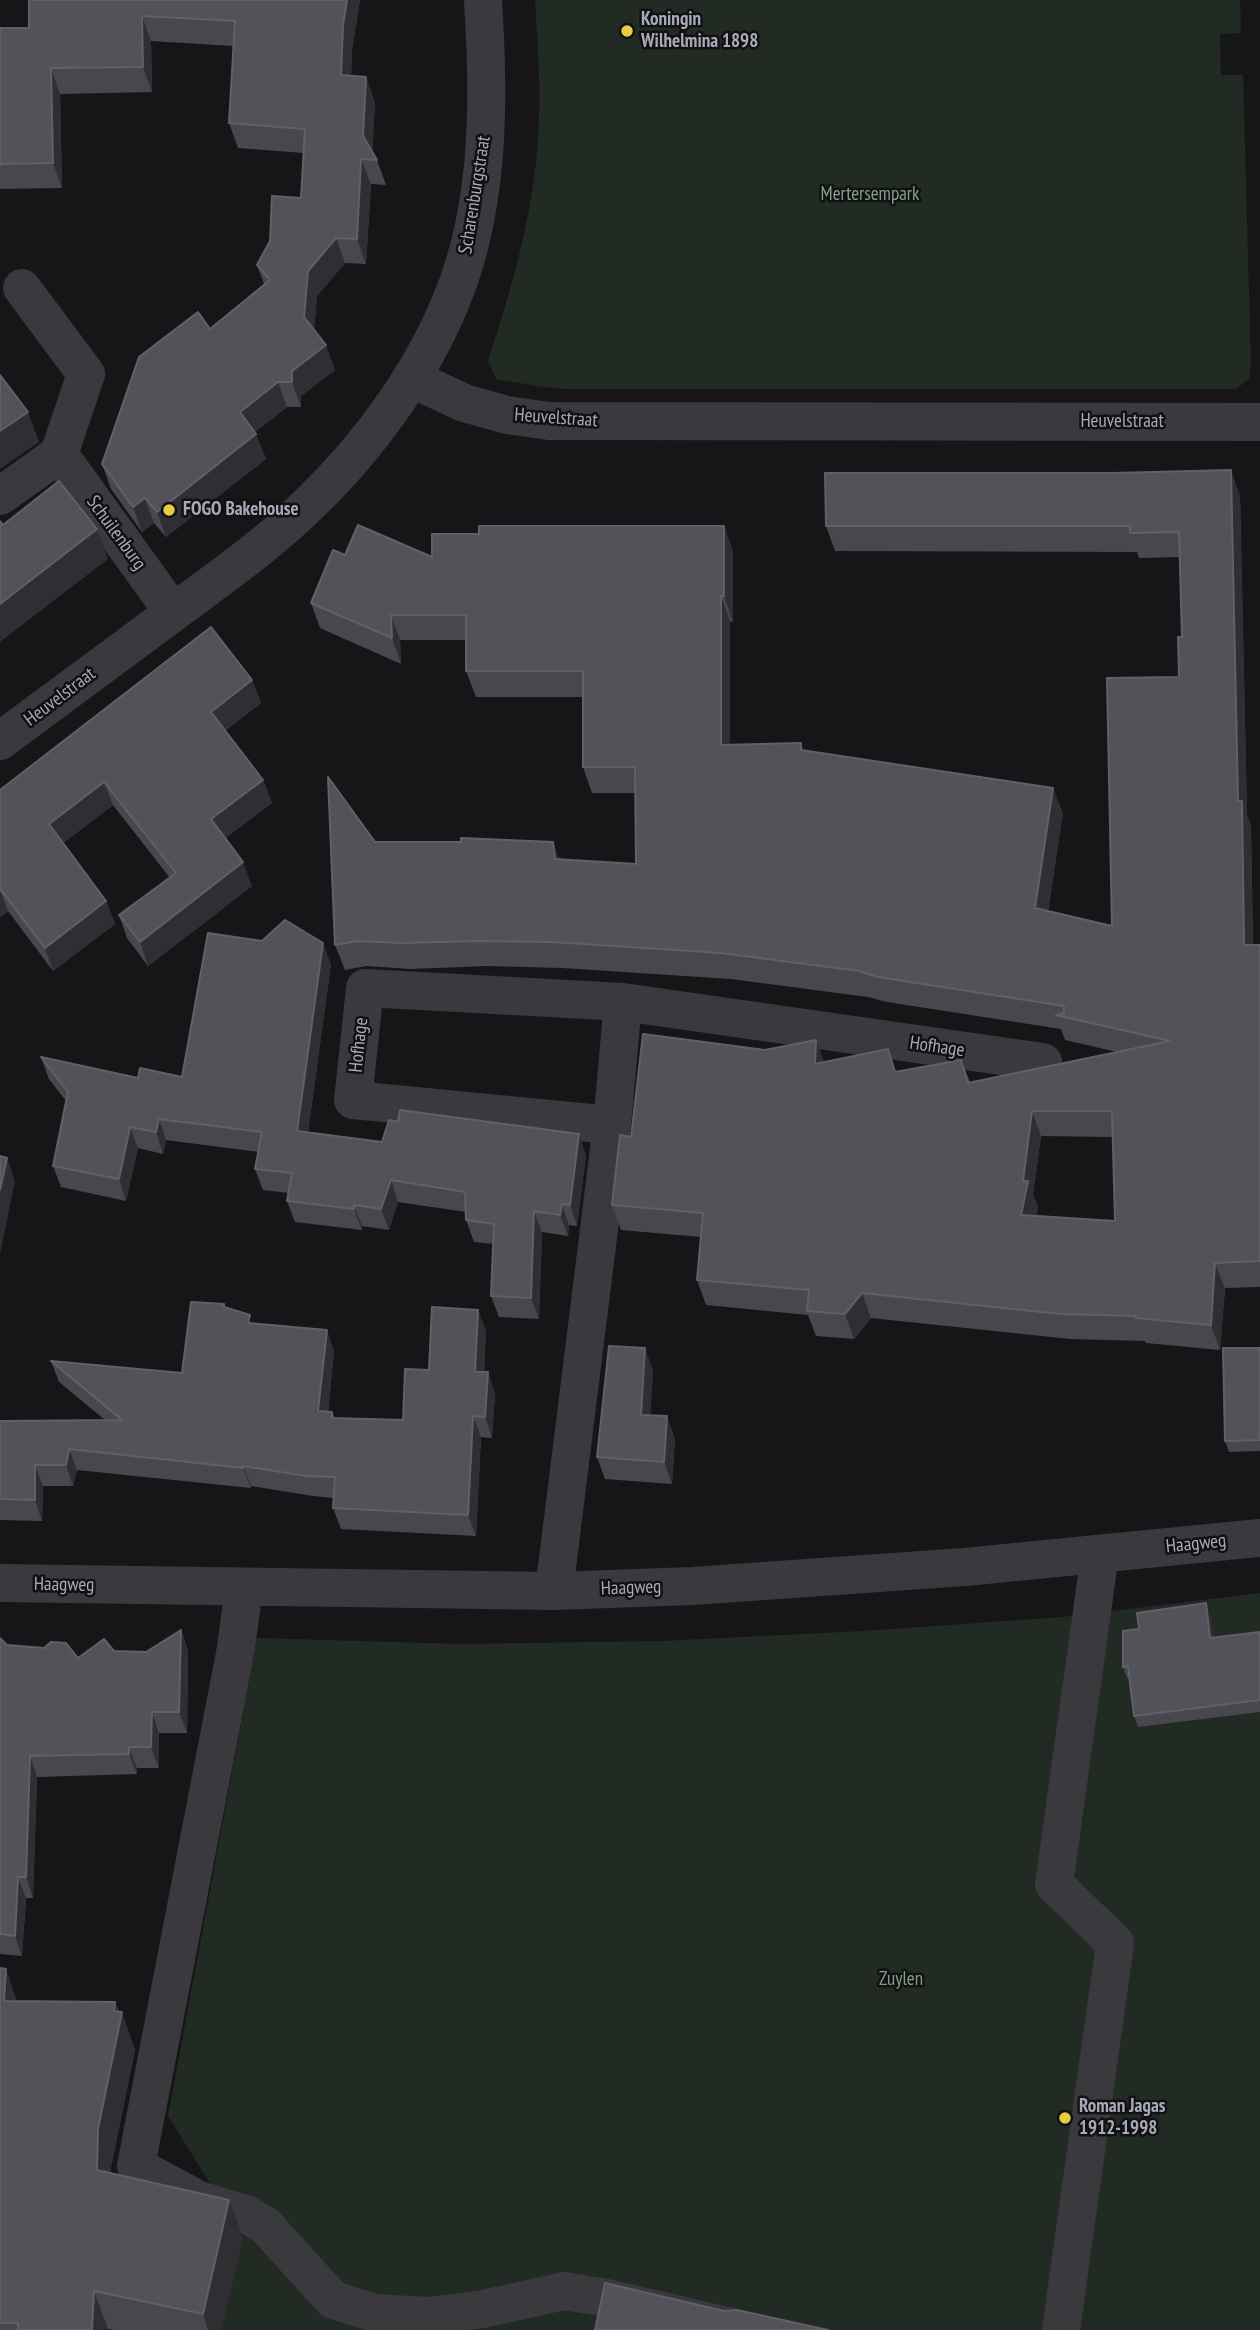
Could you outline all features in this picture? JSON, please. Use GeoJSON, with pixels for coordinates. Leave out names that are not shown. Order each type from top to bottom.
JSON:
{"type":"FeatureCollection","features":[{"type":"Feature","properties":{"kind":"street","name":"Scharenburgstraat"},"geometry":{"type":"LineString","coordinates":[[411,378],[438,332],[458,283],[472,231],[486,124],[486,48],[482,0]]}},
{"type":"Feature","properties":{"kind":"street"},"geometry":{"type":"LineString","coordinates":[[0,496],[59,454],[86,373],[22,288]]}},
{"type":"Feature","properties":{"kind":"street","name":"Heuvelstraat"},"geometry":{"type":"LineString","coordinates":[[0,741],[243,559],[307,506],[363,443],[411,378],[464,403],[507,415],[549,421],[1260,422]]}},
{"type":"Feature","properties":{"kind":"street","name":"Schuilenburg"},"geometry":{"type":"LineString","coordinates":[[59,454],[173,612]]}},
{"type":"Feature","properties":{"kind":"street","name":"Hofhage"},"geometry":{"type":"LineString","coordinates":[[612,1125],[353,1100],[365,988],[623,1002],[1044,1062]]}},
{"type":"Feature","properties":{"kind":"street"},"geometry":{"type":"LineString","coordinates":[[554,1591],[612,1125],[623,1002]]}},
{"type":"Feature","properties":{"kind":"street","name":"Haagweg"},"geometry":{"type":"LineString","coordinates":[[0,1584],[554,1591],[692,1586],[965,1567],[1260,1538]]}},
{"type":"Feature","properties":{"kind":"street"},"geometry":{"type":"LineString","coordinates":[[1061,2330],[1115,1943],[1054,1884],[1100,1554]]}},
{"type":"Feature","properties":{"kind":"street"},"geometry":{"type":"LineString","coordinates":[[244,1587],[236,1648],[136,2166],[200,2200],[246,2214],[265,2225],[333,2300],[375,2313],[429,2316],[470,2311],[564,2291],[607,2298],[744,2330]]}},
{"type":"Feature","properties":{"kind":"green space","name":"Mertersempark"},"geometry":{"type":"Polygon","coordinates":[[[535,0],[1240,0],[1241,33],[1220,34],[1221,75],[1243,75],[1251,367],[1249,379],[1236,389],[567,389],[496,379],[488,361],[525,231],[537,151],[539,94],[535,0]]]}},
{"type":"Feature","properties":{"kind":"green space","name":"Zuylen"},"geometry":{"type":"Polygon","coordinates":[[[1260,1593],[1260,2330],[221,2330],[243,2236],[168,2116],[257,1638],[460,1644],[662,1641],[1063,1617],[1260,1593]]]}},
{"type":"Feature","properties":{"kind":"building"},"geometry":{"type":"Polygon","coordinates":[[[29,0],[347,0],[341,75],[366,77],[363,136],[377,160],[361,159],[357,239],[336,238],[308,271],[304,317],[326,345],[292,371],[292,382],[278,382],[240,412],[256,434],[157,512],[145,498],[133,507],[102,464],[139,357],[198,312],[210,329],[270,280],[257,265],[270,241],[272,196],[301,198],[305,129],[229,123],[235,21],[142,16],[143,67],[51,68],[53,163],[0,164],[0,28],[29,28],[29,0]]]}},
{"type":"Feature","properties":{"kind":"building"},"geometry":{"type":"Polygon","coordinates":[[[0,375],[28,412],[0,431],[0,375]]]}},
{"type":"Feature","properties":{"kind":"building"},"geometry":{"type":"Polygon","coordinates":[[[1231,470],[1244,945],[1260,945],[1260,1261],[1215,1263],[1211,1325],[1136,1318],[1137,1316],[1060,1314],[862,1293],[845,1314],[807,1311],[809,1290],[697,1280],[703,1213],[612,1205],[620,1135],[631,1137],[643,1034],[765,1050],[816,1040],[815,1064],[888,1049],[895,1072],[961,1060],[968,1083],[1170,1041],[1056,1015],[1064,1013],[1064,1006],[878,977],[859,971],[721,953],[553,942],[357,941],[335,945],[328,777],[375,842],[461,842],[461,838],[553,842],[555,859],[636,864],[635,767],[583,767],[583,671],[466,671],[466,615],[391,615],[392,638],[311,603],[333,550],[345,555],[358,525],[432,557],[432,534],[479,534],[479,526],[724,526],[721,745],[801,743],[801,750],[1053,788],[1035,908],[1112,926],[1107,678],[1179,677],[1178,637],[1182,637],[1179,532],[1130,533],[1130,526],[826,526],[825,473],[1113,473],[1231,470]],[[1032,1111],[1023,1181],[1028,1181],[1021,1215],[1115,1221],[1112,1111],[1032,1111]]]}},
{"type":"Feature","properties":{"kind":"building"},"geometry":{"type":"Polygon","coordinates":[[[59,481],[97,529],[0,604],[0,521],[3,525],[59,481]]]}},
{"type":"Feature","properties":{"kind":"building"},"geometry":{"type":"Polygon","coordinates":[[[211,627],[252,680],[211,712],[263,780],[211,819],[243,862],[140,942],[119,915],[176,873],[104,782],[49,824],[106,901],[45,948],[0,889],[0,790],[211,627]]]}},
{"type":"Feature","properties":{"kind":"building"},"geometry":{"type":"Polygon","coordinates":[[[285,920],[323,943],[297,1131],[382,1142],[389,1120],[398,1122],[400,1110],[579,1134],[570,1205],[562,1204],[560,1215],[534,1211],[531,1298],[491,1296],[494,1224],[466,1220],[465,1192],[391,1180],[381,1209],[354,1205],[354,1209],[287,1201],[292,1173],[255,1169],[262,1132],[159,1119],[156,1132],[130,1127],[119,1179],[53,1166],[68,1092],[41,1057],[138,1078],[140,1068],[182,1077],[208,933],[262,941],[285,920]]]}},
{"type":"Feature","properties":{"kind":"building"},"geometry":{"type":"Polygon","coordinates":[[[0,1156],[7,1158],[0,1190],[0,1156]]]}},
{"type":"Feature","properties":{"kind":"building"},"geometry":{"type":"Polygon","coordinates":[[[191,1302],[224,1304],[224,1307],[250,1315],[248,1323],[327,1330],[318,1411],[332,1412],[332,1418],[403,1420],[405,1369],[429,1370],[432,1307],[478,1310],[475,1372],[488,1372],[485,1417],[473,1416],[468,1515],[333,1508],[335,1477],[69,1449],[66,1465],[35,1465],[35,1500],[0,1499],[0,1421],[122,1420],[51,1361],[182,1373],[191,1302]]]}},
{"type":"Feature","properties":{"kind":"building"},"geometry":{"type":"Polygon","coordinates":[[[609,1346],[645,1348],[641,1415],[667,1416],[664,1462],[597,1457],[609,1346]]]}},
{"type":"Feature","properties":{"kind":"building"},"geometry":{"type":"Polygon","coordinates":[[[1223,1348],[1260,1348],[1260,1440],[1225,1441],[1223,1348]]]}},
{"type":"Feature","properties":{"kind":"building"},"geometry":{"type":"Polygon","coordinates":[[[1206,1603],[1210,1638],[1260,1632],[1260,1700],[1134,1716],[1128,1666],[1123,1667],[1123,1631],[1139,1629],[1137,1613],[1206,1603]]]}},
{"type":"Feature","properties":{"kind":"building"},"geometry":{"type":"Polygon","coordinates":[[[181,1630],[179,1712],[152,1712],[151,1747],[129,1747],[129,1754],[30,1756],[26,1877],[18,1877],[15,1936],[0,1934],[0,1638],[7,1645],[44,1648],[51,1642],[66,1643],[78,1658],[104,1639],[114,1651],[146,1652],[181,1630]]]}},
{"type":"Feature","properties":{"kind":"building"},"geometry":{"type":"Polygon","coordinates":[[[0,1968],[6,1969],[4,2001],[115,2002],[114,2011],[122,2012],[98,2129],[97,2170],[229,2200],[203,2314],[94,2291],[92,2330],[18,2330],[18,2323],[0,2323],[0,1968]]]}},
{"type":"Feature","properties":{"kind":"building"},"geometry":{"type":"Polygon","coordinates":[[[605,2283],[724,2311],[737,2310],[828,2330],[595,2330],[605,2283]]]}},
{"type":"Feature","properties":{"kind":"place","name":"Koningin Wilhelmina 1898"},"geometry":{"type":"Point","coordinates":[627,31]}},
{"type":"Feature","properties":{"kind":"place","name":"FOGO Bakehouse"},"geometry":{"type":"Point","coordinates":[169,510]}},
{"type":"Feature","properties":{"kind":"place","name":"Roman Jagas 1912-1998"},"geometry":{"type":"Point","coordinates":[1065,2118]}}]}
